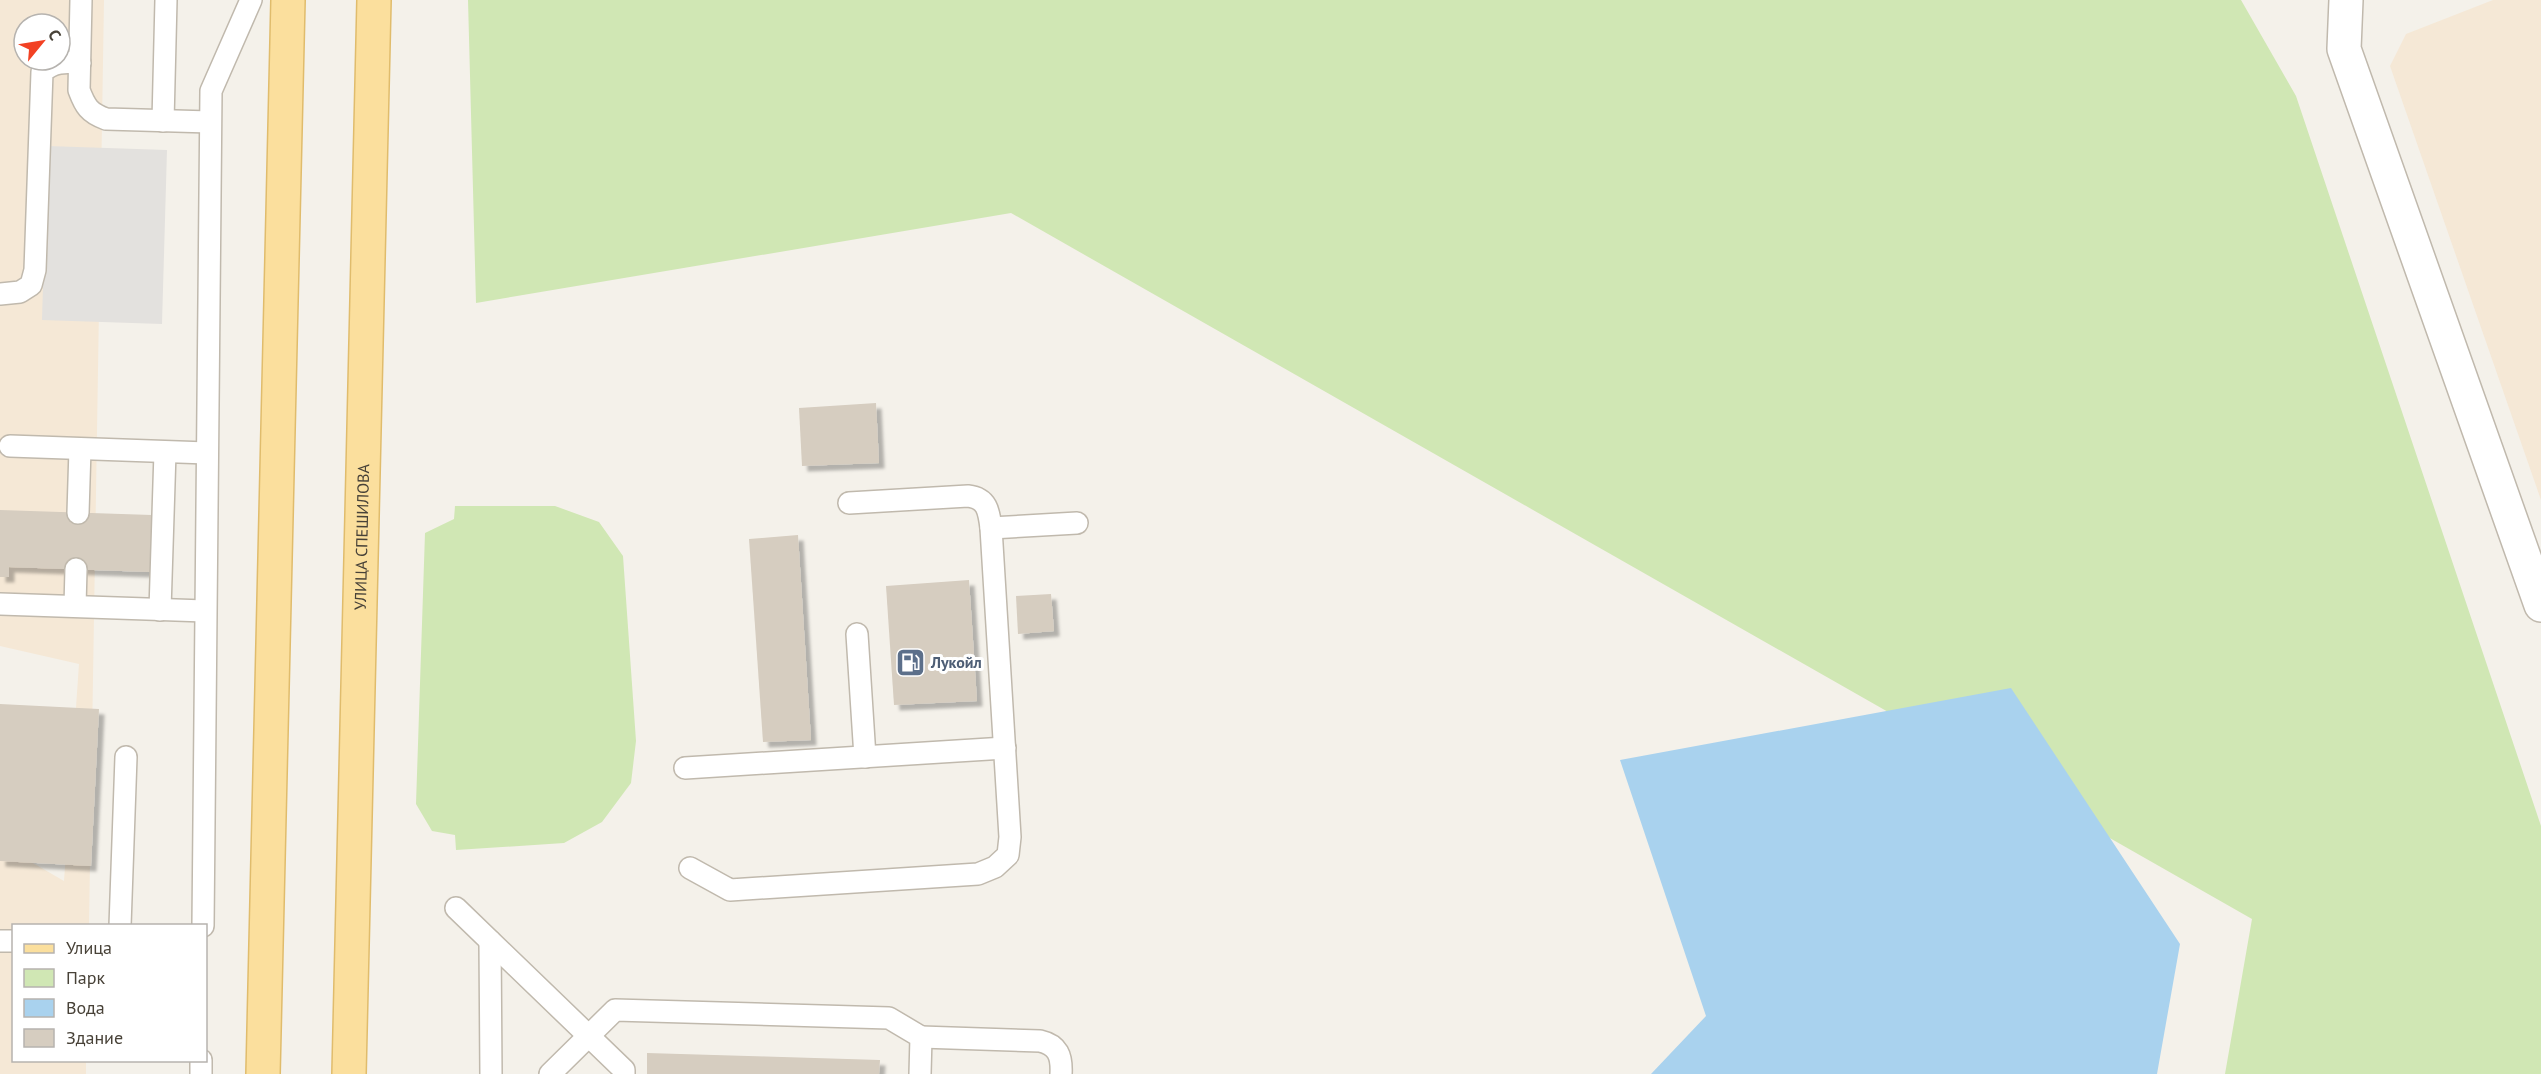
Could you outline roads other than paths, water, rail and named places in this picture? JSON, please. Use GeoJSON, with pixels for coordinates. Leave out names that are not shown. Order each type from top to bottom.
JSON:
{"type":"FeatureCollection","features":[{"type":"Feature","properties":{"kind":"main road"},"geometry":{"type":"LineString","coordinates":[[263,1074],[288,0]]}},
{"type":"Feature","properties":{"kind":"main road","name":"УЛИЦА СПЕШИЛОВА"},"geometry":{"type":"LineString","coordinates":[[349,1074],[374,0]]}},
{"type":"Feature","properties":{"kind":"street"},"geometry":{"type":"LineString","coordinates":[[2346,0],[2344,49],[2541,606]]}},
{"type":"Feature","properties":{"kind":"lane"},"geometry":{"type":"LineString","coordinates":[[81,0],[79,90],[84,104],[92,114],[106,119],[210,122]]}},
{"type":"Feature","properties":{"kind":"lane"},"geometry":{"type":"LineString","coordinates":[[163,121],[166,0]]}},
{"type":"Feature","properties":{"kind":"lane"},"geometry":{"type":"LineString","coordinates":[[202,924],[211,91],[251,0]]}},
{"type":"Feature","properties":{"kind":"lane"},"geometry":{"type":"LineString","coordinates":[[0,294],[20,292],[31,285],[34,270],[42,72],[50,65],[61,62],[80,63]]}},
{"type":"Feature","properties":{"kind":"lane"},"geometry":{"type":"LineString","coordinates":[[10,446],[207,453]]}},
{"type":"Feature","properties":{"kind":"lane"},"geometry":{"type":"LineString","coordinates":[[78,513],[80,449]]}},
{"type":"Feature","properties":{"kind":"lane"},"geometry":{"type":"LineString","coordinates":[[160,610],[165,452]]}},
{"type":"Feature","properties":{"kind":"lane"},"geometry":{"type":"LineString","coordinates":[[690,868],[730,890],[978,874],[995,867],[1008,855],[1010,837],[1005,748],[991,528],[986,504],[979,497],[968,496],[849,503]]}},
{"type":"Feature","properties":{"kind":"lane"},"geometry":{"type":"LineString","coordinates":[[991,528],[1077,523]]}},
{"type":"Feature","properties":{"kind":"lane"},"geometry":{"type":"LineString","coordinates":[[75,606],[76,569]]}},
{"type":"Feature","properties":{"kind":"lane"},"geometry":{"type":"LineString","coordinates":[[0,604],[205,611]]}},
{"type":"Feature","properties":{"kind":"lane"},"geometry":{"type":"LineString","coordinates":[[857,634],[865,757]]}},
{"type":"Feature","properties":{"kind":"lane"},"geometry":{"type":"LineString","coordinates":[[685,768],[1005,748]]}},
{"type":"Feature","properties":{"kind":"lane"},"geometry":{"type":"LineString","coordinates":[[120,924],[126,757]]}},
{"type":"Feature","properties":{"kind":"lane"},"geometry":{"type":"LineString","coordinates":[[456,908],[589,1035],[624,1070],[624,1074]]}},
{"type":"Feature","properties":{"kind":"lane"},"geometry":{"type":"LineString","coordinates":[[490,941],[491,1074]]}},
{"type":"Feature","properties":{"kind":"lane"},"geometry":{"type":"LineString","coordinates":[[550,1074],[615,1010],[890,1018],[921,1037],[1052,1043],[1058,1051],[1061,1074]]}},
{"type":"Feature","properties":{"kind":"lane"},"geometry":{"type":"LineString","coordinates":[[920,1074],[921,1037]]}},
{"type":"Feature","properties":{"kind":"water"},"geometry":{"type":"Polygon","coordinates":[[[2011,688],[2180,944],[2157,1074],[1651,1074],[1706,1016],[1620,760],[2011,688]]]}},
{"type":"Feature","properties":{"kind":"place","name":"Лукойл"},"geometry":{"type":"Point","coordinates":[910,662]}}]}
